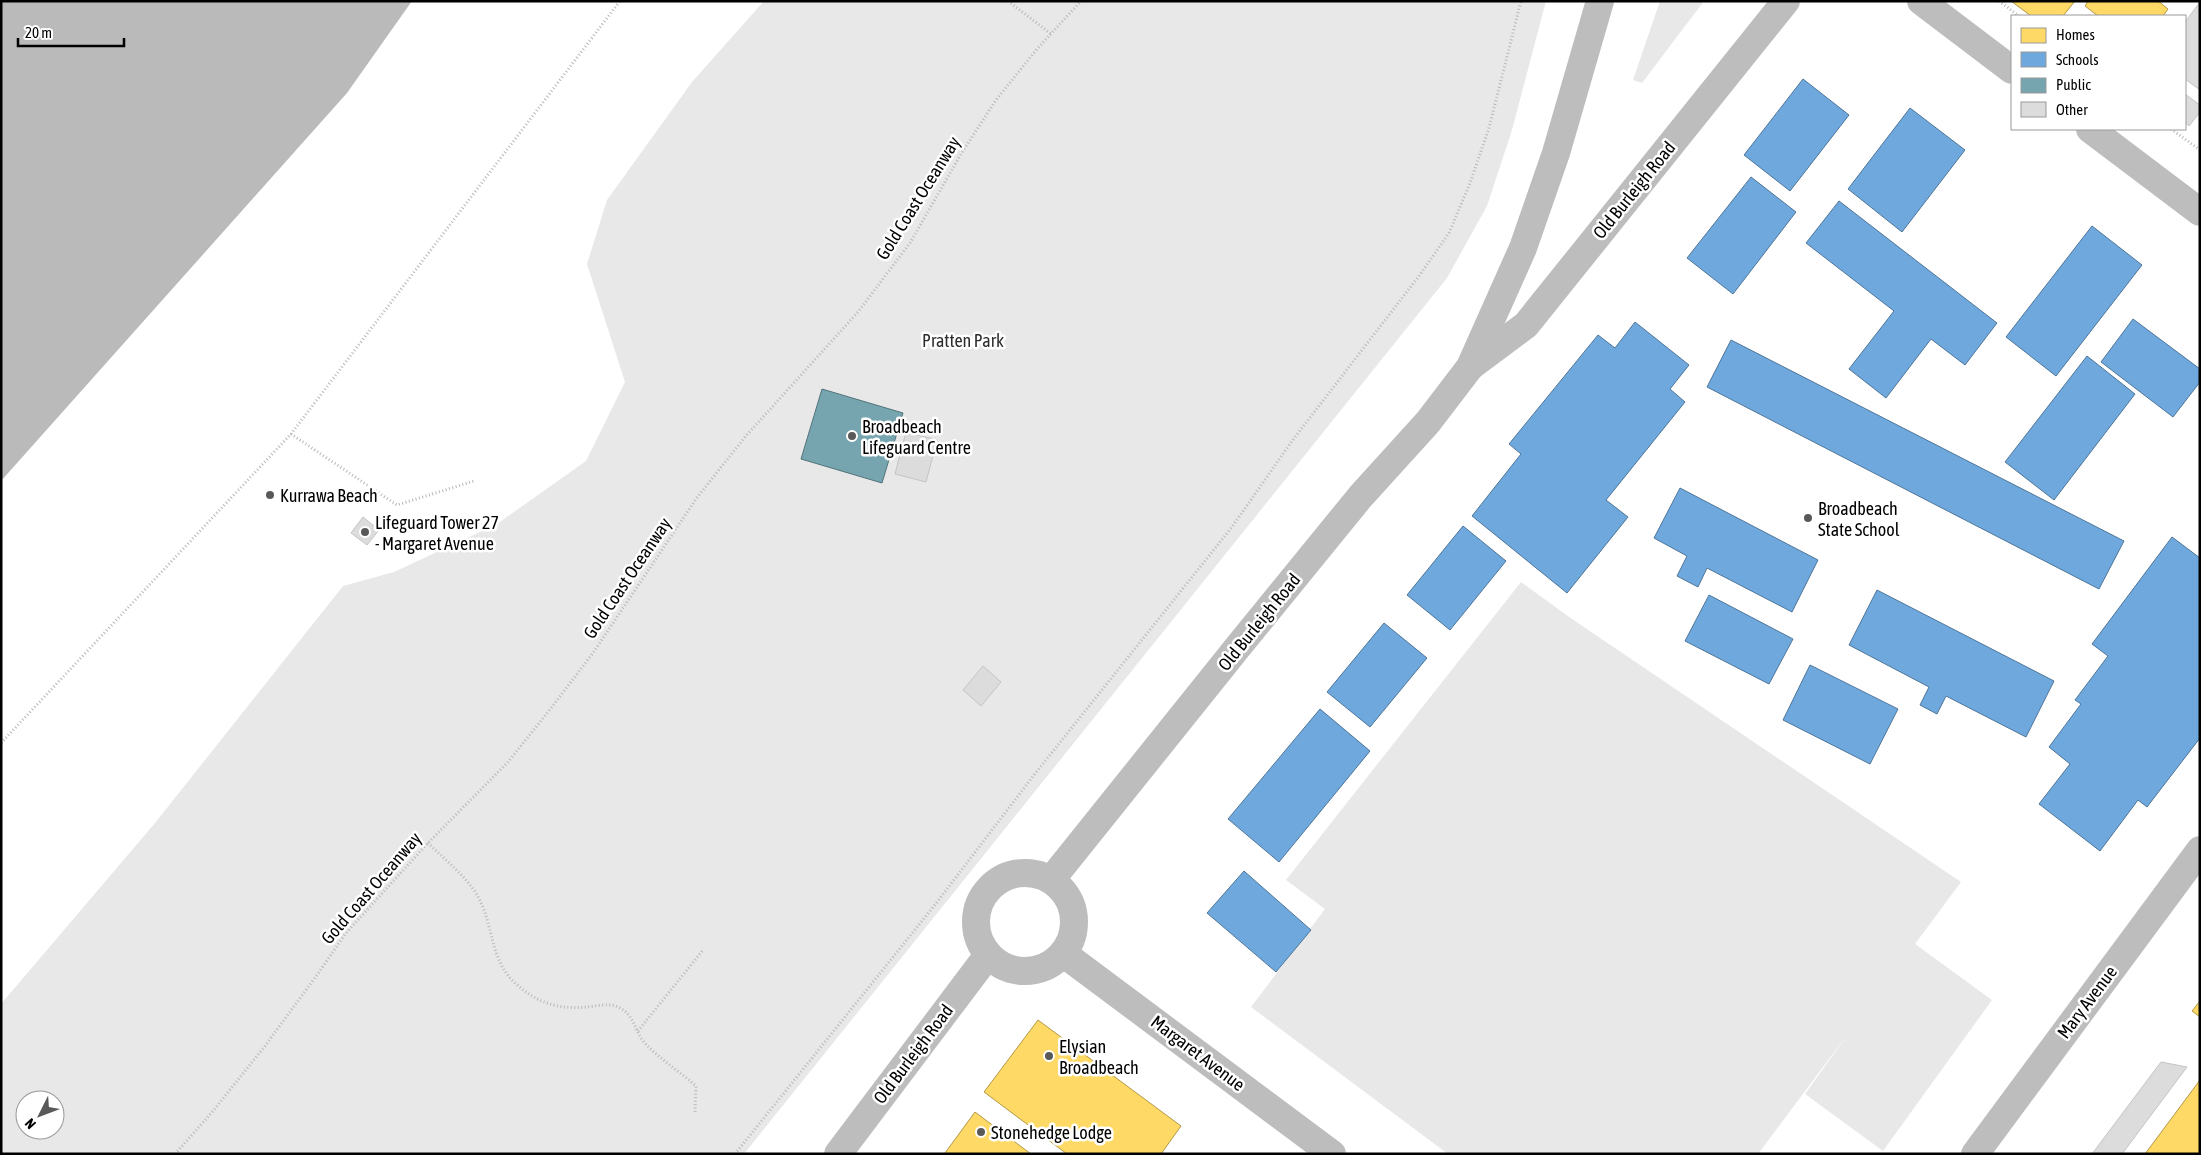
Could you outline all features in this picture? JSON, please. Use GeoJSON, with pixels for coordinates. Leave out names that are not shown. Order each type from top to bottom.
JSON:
{"type":"FeatureCollection","features":[{"type":"Feature","properties":{"kind":"street","name":"Old Burleigh Road"},"geometry":{"type":"LineString","coordinates":[[1051,880],[1360,497],[1428,422],[1470,367],[1522,248],[1550,170],[1600,1]]}},
{"type":"Feature","properties":{"kind":"street","name":"Old Burleigh Road"},"geometry":{"type":"LineString","coordinates":[[1470,367],[1526,325],[1786,1]]}},
{"type":"Feature","properties":{"kind":"street"},"geometry":{"type":"LineString","coordinates":[[1921,1],[2011,69]]}},
{"type":"Feature","properties":{"kind":"street"},"geometry":{"type":"LineString","coordinates":[[2091,130],[2200,212]]}},
{"type":"Feature","properties":{"kind":"street","name":"Mary Avenue"},"geometry":{"type":"LineString","coordinates":[[1975,1154],[2200,850]]}},
{"type":"Feature","properties":{"kind":"street"},"geometry":{"type":"LineString","coordinates":[[1026,872],[1051,880],[1068,897],[1074,914],[1072,939],[1064,954],[1051,965],[1035,971],[1024,972],[1006,968],[988,955],[979,941],[975,919],[979,903],[987,890],[1004,877],[1026,872]]}},
{"type":"Feature","properties":{"kind":"street","name":"Margaret Avenue"},"geometry":{"type":"LineString","coordinates":[[1064,954],[1332,1154]]}},
{"type":"Feature","properties":{"kind":"street","name":"Old Burleigh Road"},"geometry":{"type":"LineString","coordinates":[[838,1154],[988,955]]}},
{"type":"Feature","properties":{"kind":"path"},"geometry":{"type":"LineString","coordinates":[[1,743],[292,434],[620,1]]}},
{"type":"Feature","properties":{"kind":"path"},"geometry":{"type":"LineString","coordinates":[[1008,1],[1051,34]]}},
{"type":"Feature","properties":{"kind":"path","name":"Gold Coast Oceanway"},"geometry":{"type":"LineString","coordinates":[[175,1154],[213,1111],[265,1046],[318,976],[346,933],[428,843],[508,762],[593,653],[696,499],[745,437],[858,312],[910,243],[961,154],[996,100],[1081,1]]}},
{"type":"Feature","properties":{"kind":"path"},"geometry":{"type":"LineString","coordinates":[[735,1154],[934,906],[1034,775],[1232,527],[1292,441],[1419,276],[1449,233],[1470,183],[1489,128],[1520,1]]}},
{"type":"Feature","properties":{"kind":"path"},"geometry":{"type":"LineString","coordinates":[[1999,1],[2018,15]]}},
{"type":"Feature","properties":{"kind":"path"},"geometry":{"type":"LineString","coordinates":[[2172,130],[2200,150]]}},
{"type":"Feature","properties":{"kind":"path"},"geometry":{"type":"LineString","coordinates":[[292,434],[398,505],[474,481]]}},
{"type":"Feature","properties":{"kind":"path"},"geometry":{"type":"LineString","coordinates":[[428,843],[453,867],[477,895],[489,925],[495,953],[502,967],[513,981],[534,999],[564,1008],[603,1005],[619,1007],[632,1017],[642,1040],[696,1086],[695,1112]]}},
{"type":"Feature","properties":{"kind":"path"},"geometry":{"type":"LineString","coordinates":[[638,1032],[703,950]]}},
{"type":"Feature","properties":{"kind":"green space","name":"Pratten Park"},"geometry":{"type":"Polygon","coordinates":[[[764,1],[1546,1],[1512,130],[1487,206],[1447,278],[744,1154],[1,1154],[1,1004],[155,823],[343,586],[394,572],[497,524],[586,461],[625,382],[587,264],[607,200],[692,82],[764,1]]]}},
{"type":"Feature","properties":{"kind":"green space"},"geometry":{"type":"Polygon","coordinates":[[[1660,1],[1704,1],[1642,83],[1633,80],[1660,1]]]}},
{"type":"Feature","properties":{"kind":"green space"},"geometry":{"type":"Polygon","coordinates":[[[1521,582],[1572,619],[1961,882],[1915,944],[1992,1000],[1883,1151],[1805,1094],[1850,1031],[1758,1154],[1448,1154],[1251,1007],[1325,909],[1286,880],[1521,582]]]}},
{"type":"Feature","properties":{"kind":"shaded area"},"geometry":{"type":"Polygon","coordinates":[[[1,1],[412,1],[347,93],[1,481],[1,1]]]}},
{"type":"Feature","properties":{"kind":"building: Homes"},"geometry":{"type":"Polygon","coordinates":[[[2011,1],[2075,1],[2064,15],[2030,15],[2011,1]]]}},
{"type":"Feature","properties":{"kind":"building: Homes"},"geometry":{"type":"Polygon","coordinates":[[[2088,1],[2158,1],[2168,9],[2164,15],[2097,15],[2085,6],[2088,1]]]}},
{"type":"Feature","properties":{"kind":"building: Homes"},"geometry":{"type":"Polygon","coordinates":[[[2200,1001],[2200,1017],[2192,1011],[2200,1001]]]}},
{"type":"Feature","properties":{"kind":"building: Homes","name":"Elysian Broadbeach"},"geometry":{"type":"Polygon","coordinates":[[[1038,1020],[1181,1126],[1161,1154],[1067,1154],[984,1092],[1038,1020]]]}},
{"type":"Feature","properties":{"kind":"building: Homes"},"geometry":{"type":"Polygon","coordinates":[[[2200,1080],[2200,1154],[2145,1154],[2200,1080]]]}},
{"type":"Feature","properties":{"kind":"building: Homes","name":"Stonehedge Lodge"},"geometry":{"type":"Polygon","coordinates":[[[975,1112],[1031,1154],[945,1153],[975,1112]]]}},
{"type":"Feature","properties":{"kind":"building: Schools"},"geometry":{"type":"Polygon","coordinates":[[[1803,79],[1849,115],[1790,191],[1744,155],[1803,79]]]}},
{"type":"Feature","properties":{"kind":"building: Schools"},"geometry":{"type":"Polygon","coordinates":[[[1910,108],[1965,150],[1902,232],[1848,189],[1910,108]]]}},
{"type":"Feature","properties":{"kind":"building: Schools"},"geometry":{"type":"Polygon","coordinates":[[[1751,177],[1796,212],[1733,294],[1687,258],[1751,177]]]}},
{"type":"Feature","properties":{"kind":"building: Schools"},"geometry":{"type":"Polygon","coordinates":[[[1839,201],[1997,323],[1965,365],[1931,339],[1886,398],[1849,369],[1894,311],[1806,243],[1839,201]]]}},
{"type":"Feature","properties":{"kind":"building: Schools"},"geometry":{"type":"Polygon","coordinates":[[[2092,226],[2142,265],[2056,376],[2006,337],[2092,226]]]}},
{"type":"Feature","properties":{"kind":"building: Schools"},"geometry":{"type":"Polygon","coordinates":[[[2133,319],[2200,369],[2200,382],[2173,417],[2101,362],[2133,319]]]}},
{"type":"Feature","properties":{"kind":"building: Schools"},"geometry":{"type":"Polygon","coordinates":[[[1635,322],[1689,365],[1670,389],[1685,402],[1606,500],[1628,517],[1567,593],[1472,516],[1521,454],[1509,444],[1598,335],[1615,348],[1635,322]]]}},
{"type":"Feature","properties":{"kind":"building: Schools"},"geometry":{"type":"Polygon","coordinates":[[[1731,340],[2124,541],[2099,589],[1707,387],[1731,340]]]}},
{"type":"Feature","properties":{"kind":"building: Schools"},"geometry":{"type":"Polygon","coordinates":[[[2087,356],[2135,394],[2054,500],[2005,462],[2087,356]]]}},
{"type":"Feature","properties":{"kind":"building: Schools"},"geometry":{"type":"Polygon","coordinates":[[[1680,488],[1818,560],[1792,612],[1707,568],[1698,587],[1677,576],[1687,556],[1654,538],[1680,488]]]}},
{"type":"Feature","properties":{"kind":"building: Schools"},"geometry":{"type":"Polygon","coordinates":[[[1463,526],[1506,561],[1450,630],[1407,595],[1463,526]]]}},
{"type":"Feature","properties":{"kind":"building: Schools"},"geometry":{"type":"Polygon","coordinates":[[[2172,537],[2200,558],[2200,738],[2147,807],[2138,800],[2100,851],[2039,804],[2070,764],[2049,747],[2081,704],[2075,700],[2108,656],[2092,644],[2172,537]]]}},
{"type":"Feature","properties":{"kind":"building: Schools"},"geometry":{"type":"Polygon","coordinates":[[[1877,590],[2054,681],[2026,737],[1946,696],[1937,714],[1920,705],[1929,687],[1849,645],[1877,590]]]}},
{"type":"Feature","properties":{"kind":"building: Schools"},"geometry":{"type":"Polygon","coordinates":[[[1709,595],[1793,639],[1769,684],[1685,641],[1709,595]]]}},
{"type":"Feature","properties":{"kind":"building: Schools"},"geometry":{"type":"Polygon","coordinates":[[[1384,623],[1427,658],[1370,727],[1327,692],[1384,623]]]}},
{"type":"Feature","properties":{"kind":"building: Schools"},"geometry":{"type":"Polygon","coordinates":[[[1810,665],[1898,709],[1870,764],[1783,720],[1810,665]]]}},
{"type":"Feature","properties":{"kind":"building: Schools"},"geometry":{"type":"Polygon","coordinates":[[[1320,709],[1370,751],[1279,862],[1228,819],[1320,709]]]}},
{"type":"Feature","properties":{"kind":"building: Schools"},"geometry":{"type":"Polygon","coordinates":[[[1244,871],[1311,930],[1276,972],[1207,913],[1244,871]]]}},
{"type":"Feature","properties":{"kind":"building: Public","name":"Broadbeach Lifeguard Centre"},"geometry":{"type":"Polygon","coordinates":[[[822,389],[903,413],[882,483],[801,459],[822,389]]]}},
{"type":"Feature","properties":{"kind":"building: Other"},"geometry":{"type":"Polygon","coordinates":[[[2200,2],[2200,90],[2186,80],[2186,21],[2200,2]]]}},
{"type":"Feature","properties":{"kind":"building: Other"},"geometry":{"type":"Polygon","coordinates":[[[2186,95],[2200,105],[2200,112],[2189,126],[2186,123],[2186,95]]]}},
{"type":"Feature","properties":{"kind":"building: Other"},"geometry":{"type":"Polygon","coordinates":[[[906,432],[937,440],[926,482],[895,474],[906,432]]]}},
{"type":"Feature","properties":{"kind":"building: Other","name":"Lifeguard Tower 27 - Margaret Avenue"},"geometry":{"type":"Polygon","coordinates":[[[363,517],[379,530],[367,545],[351,533],[363,517]]]}},
{"type":"Feature","properties":{"kind":"building: Other"},"geometry":{"type":"Polygon","coordinates":[[[983,666],[1001,682],[981,706],[963,690],[983,666]]]}},
{"type":"Feature","properties":{"kind":"building: Other"},"geometry":{"type":"Polygon","coordinates":[[[2161,1062],[2187,1067],[2122,1154],[2092,1154],[2161,1062]]]}},
{"type":"Feature","properties":{"kind":"place","name":"Broadbeach Lifeguard Centre"},"geometry":{"type":"Point","coordinates":[852,436]}},
{"type":"Feature","properties":{"kind":"place","name":"Kurrawa Beach"},"geometry":{"type":"Point","coordinates":[270,495]}},
{"type":"Feature","properties":{"kind":"place","name":"Broadbeach State School"},"geometry":{"type":"Point","coordinates":[1808,518]}},
{"type":"Feature","properties":{"kind":"place","name":"Lifeguard Tower 27 - Margaret Avenue"},"geometry":{"type":"Point","coordinates":[365,532]}},
{"type":"Feature","properties":{"kind":"place","name":"Elysian Broadbeach"},"geometry":{"type":"Point","coordinates":[1049,1056]}},
{"type":"Feature","properties":{"kind":"place","name":"Stonehedge Lodge"},"geometry":{"type":"Point","coordinates":[981,1132]}}]}
